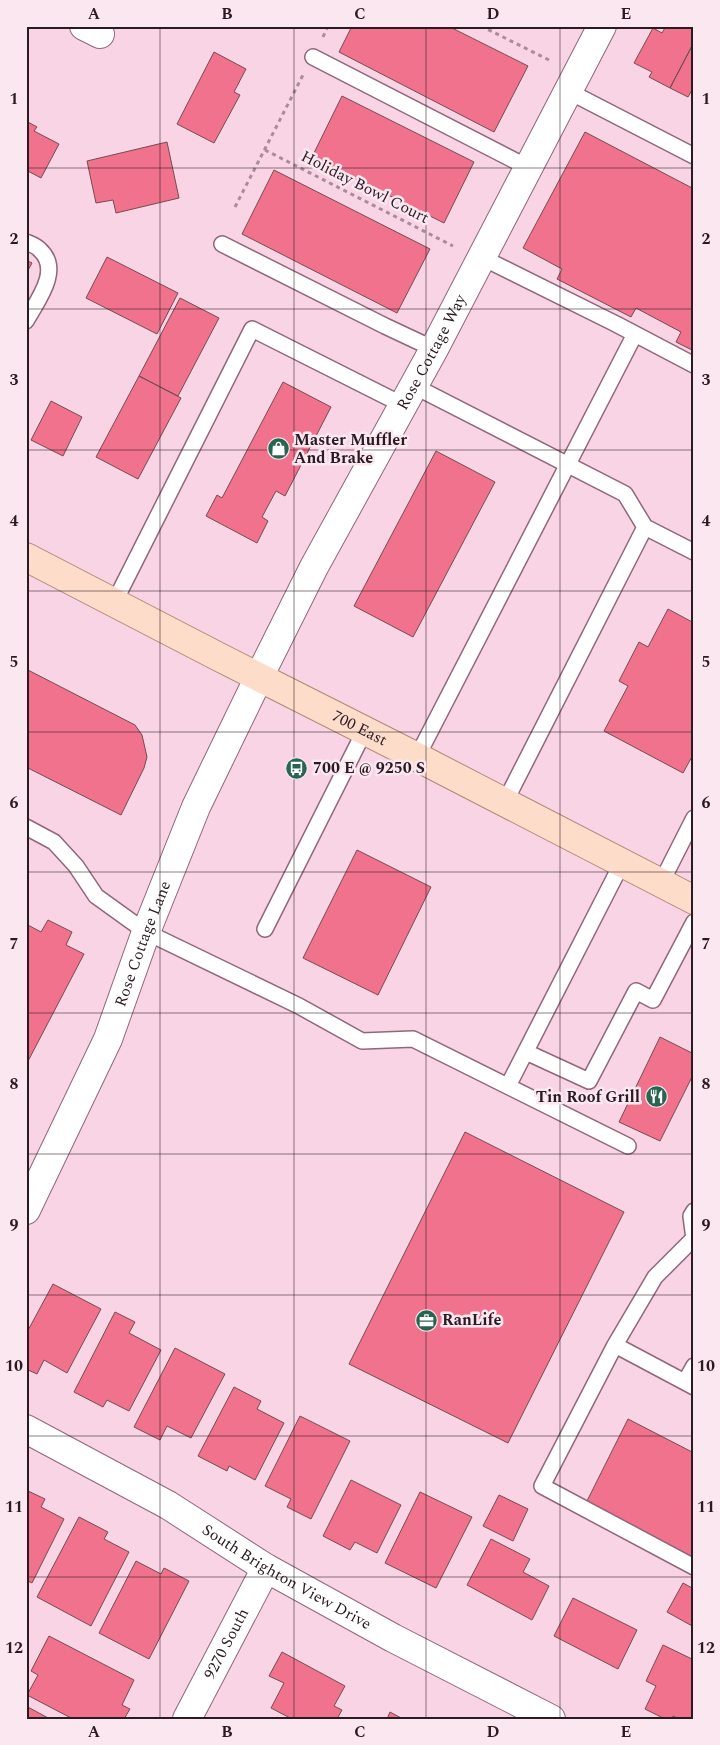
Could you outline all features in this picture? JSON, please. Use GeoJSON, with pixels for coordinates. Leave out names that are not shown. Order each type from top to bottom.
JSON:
{"type":"FeatureCollection","features":[{"type":"Feature","properties":{"kind":"main road","name":"700 East"},"geometry":{"type":"LineString","coordinates":[[26,556],[694,900]]}},
{"type":"Feature","properties":{"kind":"street","name":"Rose Cottage Way"},"geometry":{"type":"LineString","coordinates":[[259,677],[314,567],[434,349],[602,26]]}},
{"type":"Feature","properties":{"kind":"street","name":"Rose Cottage Lane"},"geometry":{"type":"LineString","coordinates":[[26,1210],[35,1171],[108,1039],[146,932],[196,807],[259,677]]}},
{"type":"Feature","properties":{"kind":"street","name":"South Brighton View Drive"},"geometry":{"type":"LineString","coordinates":[[26,1428],[168,1505],[266,1568],[393,1638],[552,1719]]}},
{"type":"Feature","properties":{"kind":"street","name":"9270 South"},"geometry":{"type":"LineString","coordinates":[[187,1719],[266,1568]]}},
{"type":"Feature","properties":{"kind":"lane"},"geometry":{"type":"LineString","coordinates":[[312,57],[529,168]]}},
{"type":"Feature","properties":{"kind":"lane"},"geometry":{"type":"LineString","coordinates":[[568,92],[694,156]]}},
{"type":"Feature","properties":{"kind":"lane"},"geometry":{"type":"LineString","coordinates":[[26,242],[40,249],[48,262],[49,278],[26,321]]}},
{"type":"Feature","properties":{"kind":"lane"},"geometry":{"type":"LineString","coordinates":[[222,244],[434,349]]}},
{"type":"Feature","properties":{"kind":"lane"},"geometry":{"type":"LineString","coordinates":[[481,258],[694,365]]}},
{"type":"Feature","properties":{"kind":"lane"},"geometry":{"type":"LineString","coordinates":[[114,603],[252,329],[567,464],[625,494],[645,527],[694,552]]}},
{"type":"Feature","properties":{"kind":"lane"},"geometry":{"type":"LineString","coordinates":[[417,757],[635,334]]}},
{"type":"Feature","properties":{"kind":"lane"},"geometry":{"type":"LineString","coordinates":[[505,802],[645,527]]}},
{"type":"Feature","properties":{"kind":"lane"},"geometry":{"type":"LineString","coordinates":[[265,928],[365,730]]}},
{"type":"Feature","properties":{"kind":"lane"},"geometry":{"type":"LineString","coordinates":[[661,883],[694,818]]}},
{"type":"Feature","properties":{"kind":"lane"},"geometry":{"type":"LineString","coordinates":[[26,827],[54,842],[76,866],[96,896],[146,932],[298,1006],[362,1041],[413,1039],[628,1146]]}},
{"type":"Feature","properties":{"kind":"lane"},"geometry":{"type":"LineString","coordinates":[[508,1086],[622,863]]}},
{"type":"Feature","properties":{"kind":"lane"},"geometry":{"type":"LineString","coordinates":[[526,1052],[589,1081],[636,991],[653,1000],[694,922]]}},
{"type":"Feature","properties":{"kind":"lane"},"geometry":{"type":"LineString","coordinates":[[694,1211],[691,1216],[694,1239],[655,1277],[615,1345],[542,1486],[694,1567]]}},
{"type":"Feature","properties":{"kind":"lane"},"geometry":{"type":"LineString","coordinates":[[615,1345],[690,1385],[694,1366]]}},
{"type":"Feature","properties":{"kind":"path"},"geometry":{"type":"LineString","coordinates":[[320,41],[328,26]]}},
{"type":"Feature","properties":{"kind":"path"},"geometry":{"type":"LineString","coordinates":[[482,26],[551,61]]}},
{"type":"Feature","properties":{"kind":"path"},"geometry":{"type":"LineString","coordinates":[[235,207],[304,74]]}},
{"type":"Feature","properties":{"kind":"path","name":"Holiday Bowl Court"},"geometry":{"type":"LineString","coordinates":[[265,150],[453,246]]}},
{"type":"Feature","properties":{"kind":"building"},"geometry":{"type":"Polygon","coordinates":[[[352,26],[448,26],[528,66],[494,132],[339,52],[352,26]]]}},
{"type":"Feature","properties":{"kind":"building"},"geometry":{"type":"Polygon","coordinates":[[[666,26],[694,26],[694,42],[670,88],[649,77],[652,72],[634,63],[653,28],[662,33],[666,26]]]}},
{"type":"Feature","properties":{"kind":"building"},"geometry":{"type":"Polygon","coordinates":[[[694,42],[694,91],[692,90],[688,97],[670,88],[694,42]]]}},
{"type":"Feature","properties":{"kind":"building"},"geometry":{"type":"Polygon","coordinates":[[[214,52],[246,69],[234,92],[240,95],[214,143],[177,124],[214,52]]]}},
{"type":"Feature","properties":{"kind":"building"},"geometry":{"type":"Polygon","coordinates":[[[342,96],[474,162],[444,223],[312,157],[342,96]]]}},
{"type":"Feature","properties":{"kind":"building"},"geometry":{"type":"Polygon","coordinates":[[[26,121],[37,127],[34,131],[59,144],[41,178],[26,170],[26,121]]]}},
{"type":"Feature","properties":{"kind":"building"},"geometry":{"type":"Polygon","coordinates":[[[585,132],[694,189],[694,351],[676,342],[681,332],[636,308],[631,317],[557,279],[562,269],[523,248],[585,132]]]}},
{"type":"Feature","properties":{"kind":"building"},"geometry":{"type":"Polygon","coordinates":[[[167,142],[179,198],[116,213],[113,200],[96,203],[87,161],[167,142]]]}},
{"type":"Feature","properties":{"kind":"building"},"geometry":{"type":"Polygon","coordinates":[[[274,170],[430,249],[397,313],[242,234],[274,170]]]}},
{"type":"Feature","properties":{"kind":"building"},"geometry":{"type":"Polygon","coordinates":[[[107,257],[178,293],[157,334],[86,298],[107,257]]]}},
{"type":"Feature","properties":{"kind":"building"},"geometry":{"type":"Polygon","coordinates":[[[26,260],[32,263],[26,274],[26,260]]]}},
{"type":"Feature","properties":{"kind":"building"},"geometry":{"type":"Polygon","coordinates":[[[180,298],[219,318],[178,396],[139,376],[180,298]]]}},
{"type":"Feature","properties":{"kind":"building"},"geometry":{"type":"Polygon","coordinates":[[[139,376],[181,398],[138,479],[96,457],[139,376]]]}},
{"type":"Feature","properties":{"kind":"building","name":"Master Muffler And Brake"},"geometry":{"type":"Polygon","coordinates":[[[283,382],[331,407],[285,496],[276,491],[262,517],[268,521],[257,543],[206,516],[217,495],[222,498],[283,382]]]}},
{"type":"Feature","properties":{"kind":"building"},"geometry":{"type":"Polygon","coordinates":[[[51,401],[82,417],[63,456],[31,440],[51,401]]]}},
{"type":"Feature","properties":{"kind":"building"},"geometry":{"type":"Polygon","coordinates":[[[436,451],[495,482],[413,637],[354,606],[436,451]]]}},
{"type":"Feature","properties":{"kind":"building"},"geometry":{"type":"Polygon","coordinates":[[[668,609],[694,623],[694,753],[683,773],[604,731],[628,686],[619,681],[639,642],[648,647],[668,609]]]}},
{"type":"Feature","properties":{"kind":"building"},"geometry":{"type":"Polygon","coordinates":[[[26,669],[135,725],[142,735],[147,757],[144,768],[121,815],[26,767],[26,669]]]}},
{"type":"Feature","properties":{"kind":"building"},"geometry":{"type":"Polygon","coordinates":[[[357,850],[431,887],[378,995],[303,958],[357,850]]]}},
{"type":"Feature","properties":{"kind":"building"},"geometry":{"type":"Polygon","coordinates":[[[48,920],[72,932],[66,945],[84,954],[26,1065],[26,924],[41,932],[48,920]]]}},
{"type":"Feature","properties":{"kind":"building","name":"Tin Roof Grill"},"geometry":{"type":"Polygon","coordinates":[[[660,1037],[694,1054],[694,1073],[660,1141],[619,1122],[660,1037]]]}},
{"type":"Feature","properties":{"kind":"building"},"geometry":{"type":"Polygon","coordinates":[[[465,1132],[624,1212],[508,1443],[349,1364],[465,1132]]]}},
{"type":"Feature","properties":{"kind":"building"},"geometry":{"type":"Polygon","coordinates":[[[53,1284],[101,1309],[67,1373],[44,1360],[37,1374],[26,1369],[26,1334],[53,1284]]]}},
{"type":"Feature","properties":{"kind":"building"},"geometry":{"type":"Polygon","coordinates":[[[115,1312],[135,1322],[129,1333],[161,1350],[129,1411],[107,1400],[103,1407],[74,1392],[115,1312]]]}},
{"type":"Feature","properties":{"kind":"building"},"geometry":{"type":"Polygon","coordinates":[[[175,1348],[225,1374],[191,1438],[167,1426],[160,1440],[134,1427],[175,1348]]]}},
{"type":"Feature","properties":{"kind":"building"},"geometry":{"type":"Polygon","coordinates":[[[234,1387],[261,1401],[257,1409],[284,1423],[255,1480],[229,1466],[227,1471],[198,1456],[234,1387]]]}},
{"type":"Feature","properties":{"kind":"building"},"geometry":{"type":"Polygon","coordinates":[[[300,1416],[350,1441],[311,1519],[287,1507],[291,1499],[265,1486],[300,1416]]]}},
{"type":"Feature","properties":{"kind":"building"},"geometry":{"type":"Polygon","coordinates":[[[628,1419],[694,1453],[694,1561],[585,1505],[628,1419]]]}},
{"type":"Feature","properties":{"kind":"building"},"geometry":{"type":"Polygon","coordinates":[[[351,1480],[401,1505],[377,1553],[355,1542],[350,1550],[323,1536],[351,1480]]]}},
{"type":"Feature","properties":{"kind":"building"},"geometry":{"type":"Polygon","coordinates":[[[26,1490],[45,1499],[41,1507],[64,1519],[32,1583],[26,1580],[26,1490]]]}},
{"type":"Feature","properties":{"kind":"building"},"geometry":{"type":"Polygon","coordinates":[[[420,1492],[472,1517],[436,1588],[385,1563],[420,1492]]]}},
{"type":"Feature","properties":{"kind":"building"},"geometry":{"type":"Polygon","coordinates":[[[499,1495],[528,1509],[513,1541],[483,1526],[499,1495]]]}},
{"type":"Feature","properties":{"kind":"building"},"geometry":{"type":"Polygon","coordinates":[[[79,1517],[108,1532],[104,1539],[129,1552],[91,1626],[37,1597],[79,1517]]]}},
{"type":"Feature","properties":{"kind":"building"},"geometry":{"type":"Polygon","coordinates":[[[491,1539],[530,1559],[523,1572],[549,1586],[532,1620],[467,1585],[491,1539]]]}},
{"type":"Feature","properties":{"kind":"building"},"geometry":{"type":"Polygon","coordinates":[[[136,1561],[161,1574],[164,1568],[189,1581],[149,1659],[99,1633],[136,1561]]]}},
{"type":"Feature","properties":{"kind":"building"},"geometry":{"type":"Polygon","coordinates":[[[683,1583],[694,1589],[694,1627],[667,1612],[683,1583]]]}},
{"type":"Feature","properties":{"kind":"building"},"geometry":{"type":"Polygon","coordinates":[[[573,1598],[637,1630],[618,1669],[554,1636],[573,1598]]]}},
{"type":"Feature","properties":{"kind":"building"},"geometry":{"type":"Polygon","coordinates":[[[49,1636],[134,1680],[122,1705],[130,1709],[124,1719],[73,1719],[27,1695],[38,1675],[31,1671],[49,1636]]]}},
{"type":"Feature","properties":{"kind":"building"},"geometry":{"type":"Polygon","coordinates":[[[663,1645],[694,1660],[694,1719],[679,1719],[673,1716],[672,1719],[665,1719],[645,1709],[656,1686],[646,1681],[663,1645]]]}},
{"type":"Feature","properties":{"kind":"building"},"geometry":{"type":"Polygon","coordinates":[[[282,1652],[345,1686],[334,1706],[342,1710],[337,1719],[292,1719],[271,1708],[284,1683],[269,1676],[282,1652]]]}},
{"type":"Feature","properties":{"kind":"building"},"geometry":{"type":"Polygon","coordinates":[[[26,1706],[50,1719],[26,1719],[26,1706]]]}},
{"type":"Feature","properties":{"kind":"building"},"geometry":{"type":"Polygon","coordinates":[[[390,1712],[403,1719],[387,1719],[390,1712]]]}},
{"type":"Feature","properties":{"kind":"place","name":"Master Muffler And Brake"},"geometry":{"type":"Point","coordinates":[278,449]}},
{"type":"Feature","properties":{"kind":"place","name":"700 E @ 9250 S"},"geometry":{"type":"Point","coordinates":[297,768]}},
{"type":"Feature","properties":{"kind":"place","name":"Tin Roof Grill"},"geometry":{"type":"Point","coordinates":[656,1097]}},
{"type":"Feature","properties":{"kind":"place","name":"RanLife"},"geometry":{"type":"Point","coordinates":[426,1320]}}]}
